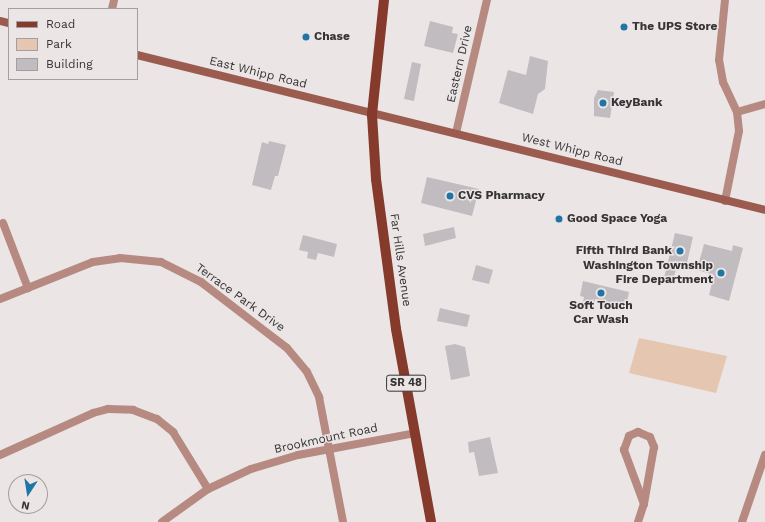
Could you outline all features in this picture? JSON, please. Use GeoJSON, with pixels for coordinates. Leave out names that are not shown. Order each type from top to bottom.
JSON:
{"type":"FeatureCollection","features":[{"type":"Feature","properties":{"kind":"main road","name":"Far Hills Avenue"},"geometry":{"type":"LineString","coordinates":[[384,0],[372,115],[384,240],[431,522]]}},
{"type":"Feature","properties":{"kind":"street","name":"Eastern Drive"},"geometry":{"type":"LineString","coordinates":[[456,133],[487,0]]}},
{"type":"Feature","properties":{"kind":"street"},"geometry":{"type":"LineString","coordinates":[[724,201],[738,142],[737,112],[723,82],[719,60],[725,0]]}},
{"type":"Feature","properties":{"kind":"street","name":"East Whipp Road"},"geometry":{"type":"LineString","coordinates":[[138,55],[372,115]]}},
{"type":"Feature","properties":{"kind":"street"},"geometry":{"type":"LineString","coordinates":[[737,112],[765,104]]}},
{"type":"Feature","properties":{"kind":"street","name":"West Whipp Road"},"geometry":{"type":"LineString","coordinates":[[372,115],[456,133],[765,210]]}},
{"type":"Feature","properties":{"kind":"street"},"geometry":{"type":"LineString","coordinates":[[3,223],[28,288]]}},
{"type":"Feature","properties":{"kind":"street","name":"Terrace Park Drive"},"geometry":{"type":"LineString","coordinates":[[0,299],[106,259],[148,259],[180,269],[221,297],[297,358],[319,397],[343,522]]}},
{"type":"Feature","properties":{"kind":"street"},"geometry":{"type":"LineString","coordinates":[[0,455],[92,413],[108,409],[133,410],[157,419],[173,432],[208,489]]}},
{"type":"Feature","properties":{"kind":"street"},"geometry":{"type":"LineString","coordinates":[[638,522],[644,504],[654,447],[650,436],[638,432],[629,436],[624,450],[644,504]]}},
{"type":"Feature","properties":{"kind":"street","name":"Brookmount Road"},"geometry":{"type":"LineString","coordinates":[[162,522],[208,489],[275,461],[415,433]]}},
{"type":"Feature","properties":{"kind":"street"},"geometry":{"type":"LineString","coordinates":[[742,522],[765,455]]}},
{"type":"Feature","properties":{"kind":"green space"},"geometry":{"type":"Polygon","coordinates":[[[639,338],[727,356],[716,393],[629,373],[639,338]]]}},
{"type":"Feature","properties":{"kind":"building"},"geometry":{"type":"Polygon","coordinates":[[[430,21],[453,27],[452,33],[458,34],[453,53],[424,46],[430,21]]]}},
{"type":"Feature","properties":{"kind":"building"},"geometry":{"type":"Polygon","coordinates":[[[530,56],[548,61],[545,89],[538,94],[533,114],[499,103],[508,70],[526,75],[530,56]]]}},
{"type":"Feature","properties":{"kind":"building"},"geometry":{"type":"Polygon","coordinates":[[[412,62],[421,64],[414,101],[404,99],[412,62]]]}},
{"type":"Feature","properties":{"kind":"building","name":"KeyBank"},"geometry":{"type":"Polygon","coordinates":[[[598,90],[614,92],[610,118],[594,116],[594,98],[598,90]]]}},
{"type":"Feature","properties":{"kind":"building"},"geometry":{"type":"Polygon","coordinates":[[[269,141],[286,145],[278,176],[275,176],[271,190],[252,185],[262,142],[268,144],[269,141]]]}},
{"type":"Feature","properties":{"kind":"building","name":"CVS Pharmacy"},"geometry":{"type":"Polygon","coordinates":[[[427,177],[479,189],[472,216],[421,203],[427,177]]]}},
{"type":"Feature","properties":{"kind":"building"},"geometry":{"type":"Polygon","coordinates":[[[454,227],[456,238],[425,246],[423,234],[454,227]]]}},
{"type":"Feature","properties":{"kind":"building","name":"Fifth Third Bank"},"geometry":{"type":"Polygon","coordinates":[[[675,233],[693,237],[686,267],[677,265],[673,281],[664,278],[675,233]]]}},
{"type":"Feature","properties":{"kind":"building"},"geometry":{"type":"Polygon","coordinates":[[[303,235],[337,244],[334,257],[318,253],[316,260],[307,258],[308,252],[299,250],[303,235]]]}},
{"type":"Feature","properties":{"kind":"building","name":"Washington Township Fire Department"},"geometry":{"type":"Polygon","coordinates":[[[704,244],[732,251],[733,245],[743,248],[729,301],[709,295],[714,275],[697,270],[704,244]]]}},
{"type":"Feature","properties":{"kind":"building"},"geometry":{"type":"Polygon","coordinates":[[[476,265],[493,270],[489,284],[472,280],[476,265]]]}},
{"type":"Feature","properties":{"kind":"building","name":"Soft Touch Car Wash"},"geometry":{"type":"Polygon","coordinates":[[[583,281],[629,292],[626,306],[595,299],[594,305],[583,302],[584,297],[580,296],[583,281]]]}},
{"type":"Feature","properties":{"kind":"building"},"geometry":{"type":"Polygon","coordinates":[[[440,308],[470,315],[467,327],[437,321],[440,308]]]}},
{"type":"Feature","properties":{"kind":"building"},"geometry":{"type":"Polygon","coordinates":[[[455,344],[465,347],[470,376],[451,380],[445,346],[455,344]]]}},
{"type":"Feature","properties":{"kind":"building"},"geometry":{"type":"Polygon","coordinates":[[[490,437],[498,473],[479,476],[474,452],[469,453],[468,442],[490,437]]]}},
{"type":"Feature","properties":{"kind":"place","name":"The UPS Store"},"geometry":{"type":"Point","coordinates":[624,27]}},
{"type":"Feature","properties":{"kind":"place","name":"Chase"},"geometry":{"type":"Point","coordinates":[306,37]}},
{"type":"Feature","properties":{"kind":"place","name":"KeyBank"},"geometry":{"type":"Point","coordinates":[603,103]}},
{"type":"Feature","properties":{"kind":"place","name":"CVS Pharmacy"},"geometry":{"type":"Point","coordinates":[450,196]}},
{"type":"Feature","properties":{"kind":"place","name":"Good Space Yoga"},"geometry":{"type":"Point","coordinates":[559,219]}},
{"type":"Feature","properties":{"kind":"place","name":"Fifth Third Bank"},"geometry":{"type":"Point","coordinates":[680,251]}},
{"type":"Feature","properties":{"kind":"place","name":"Washington Township Fire Department"},"geometry":{"type":"Point","coordinates":[721,273]}},
{"type":"Feature","properties":{"kind":"place","name":"Soft Touch Car Wash"},"geometry":{"type":"Point","coordinates":[601,293]}}]}
